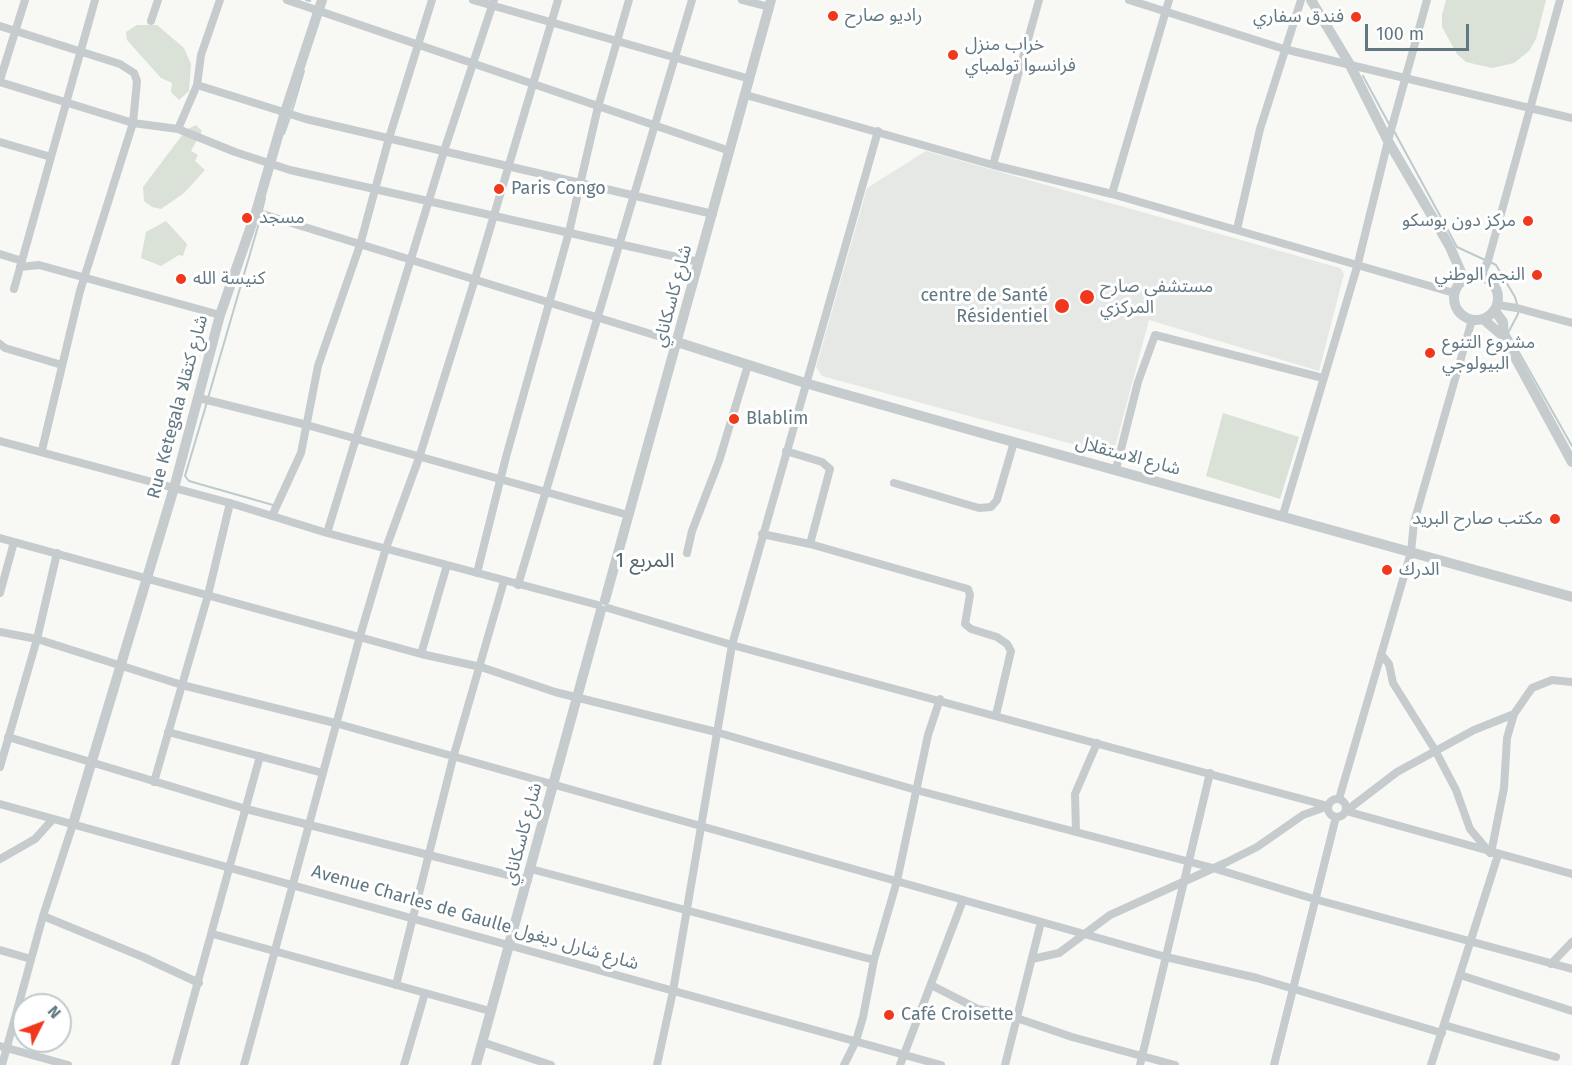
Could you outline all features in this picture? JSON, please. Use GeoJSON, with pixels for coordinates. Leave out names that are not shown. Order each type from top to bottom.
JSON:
{"type":"FeatureCollection","features":[{"type":"Feature","properties":{"kind":"street"},"geometry":{"type":"LineString","coordinates":[[25,0],[0,81],[133,123],[178,129],[270,164],[699,262]]}},
{"type":"Feature","properties":{"kind":"street"},"geometry":{"type":"LineString","coordinates":[[14,289],[68,104],[95,0]]}},
{"type":"Feature","properties":{"kind":"street"},"geometry":{"type":"LineString","coordinates":[[151,21],[158,0]]}},
{"type":"Feature","properties":{"kind":"street"},"geometry":{"type":"LineString","coordinates":[[178,129],[197,85],[201,55],[220,0]]}},
{"type":"Feature","properties":{"kind":"street"},"geometry":{"type":"LineString","coordinates":[[287,0],[321,5],[473,65],[730,152]]}},
{"type":"Feature","properties":{"kind":"street"},"geometry":{"type":"LineString","coordinates":[[272,516],[294,472],[307,425],[318,366],[360,245],[388,138],[432,0]]}},
{"type":"Feature","properties":{"kind":"street"},"geometry":{"type":"LineString","coordinates":[[473,0],[493,3],[750,79]]}},
{"type":"Feature","properties":{"kind":"street"},"geometry":{"type":"LineString","coordinates":[[244,1065],[311,825],[335,723],[360,636],[386,548],[419,458],[475,279],[558,0]]}},
{"type":"Feature","properties":{"kind":"street"},"geometry":{"type":"LineString","coordinates":[[477,573],[500,480],[569,232],[598,107],[628,0]]}},
{"type":"Feature","properties":{"kind":"street"},"geometry":{"type":"LineString","coordinates":[[518,585],[617,245],[656,126],[692,0]]}},
{"type":"Feature","properties":{"kind":"street"},"geometry":{"type":"LineString","coordinates":[[742,0],[770,4]]}},
{"type":"Feature","properties":{"kind":"street"},"geometry":{"type":"LineString","coordinates":[[993,165],[1039,0]]}},
{"type":"Feature","properties":{"kind":"street"},"geometry":{"type":"LineString","coordinates":[[1129,0],[1167,10],[1284,49],[1572,118]]}},
{"type":"Feature","properties":{"kind":"street"},"geometry":{"type":"LineString","coordinates":[[1112,194],[1169,0]]}},
{"type":"Feature","properties":{"kind":"street"},"geometry":{"type":"LineString","coordinates":[[1237,229],[1251,164],[1284,49],[1301,0]]}},
{"type":"Feature","properties":{"kind":"street"},"geometry":{"type":"LineString","coordinates":[[1311,0],[1349,63],[1388,141],[1450,248],[1464,279]]}},
{"type":"Feature","properties":{"kind":"street"},"geometry":{"type":"LineString","coordinates":[[1282,515],[1357,267],[1388,141],[1427,0]]}},
{"type":"Feature","properties":{"kind":"street"},"geometry":{"type":"LineString","coordinates":[[1481,276],[1488,261],[1560,0]]}},
{"type":"Feature","properties":{"kind":"street"},"geometry":{"type":"LineString","coordinates":[[327,533],[431,201],[444,151],[493,3]]}},
{"type":"Feature","properties":{"kind":"street","name":"شارع كاسكاناي"},"geometry":{"type":"LineString","coordinates":[[476,1065],[770,4]]}},
{"type":"Feature","properties":{"kind":"street","name":"Rue Ketegala شارع كتقالا"},"geometry":{"type":"LineString","coordinates":[[73,824],[174,488],[220,315],[256,212],[285,112],[321,5]]}},
{"type":"Feature","properties":{"kind":"street"},"geometry":{"type":"LineString","coordinates":[[0,26],[120,64],[134,73],[137,81],[133,123],[84,277],[42,450]]}},
{"type":"Feature","properties":{"kind":"street"},"geometry":{"type":"LineString","coordinates":[[197,85],[285,112],[388,138],[713,214]]}},
{"type":"Feature","properties":{"kind":"street"},"geometry":{"type":"LineString","coordinates":[[746,94],[878,130],[993,165],[1112,194],[1237,229],[1357,267],[1454,293]]}},
{"type":"Feature","properties":{"kind":"street"},"geometry":{"type":"LineString","coordinates":[[657,1065],[673,991],[732,645],[878,130]]}},
{"type":"Feature","properties":{"kind":"street"},"geometry":{"type":"LineString","coordinates":[[0,142],[51,157]]}},
{"type":"Feature","properties":{"kind":"street"},"geometry":{"type":"LineString","coordinates":[[256,212],[677,342]]}},
{"type":"Feature","properties":{"kind":"street"},"geometry":{"type":"LineString","coordinates":[[0,254],[21,264],[39,265],[220,315]]}},
{"type":"Feature","properties":{"kind":"street"},"geometry":{"type":"LineString","coordinates":[[1504,337],[1503,322],[1496,308],[1498,290],[1494,284],[1481,276],[1464,279],[1454,293],[1459,313],[1472,320],[1484,320],[1504,337],[1572,462]]}},
{"type":"Feature","properties":{"kind":"street"},"geometry":{"type":"LineString","coordinates":[[1484,320],[1496,308],[1517,308],[1572,323]]}},
{"type":"Feature","properties":{"kind":"street"},"geometry":{"type":"LineString","coordinates":[[1339,799],[1411,552],[1414,522],[1472,320]]}},
{"type":"Feature","properties":{"kind":"street"},"geometry":{"type":"LineString","coordinates":[[1116,469],[1138,382],[1155,334],[1323,378]]}},
{"type":"Feature","properties":{"kind":"street","name":"شارع الاستقلال"},"geometry":{"type":"LineString","coordinates":[[677,342],[806,383],[1572,597]]}},
{"type":"Feature","properties":{"kind":"street"},"geometry":{"type":"LineString","coordinates":[[0,344],[5,348],[62,365]]}},
{"type":"Feature","properties":{"kind":"street"},"geometry":{"type":"LineString","coordinates":[[687,553],[692,531],[719,460],[748,365]]}},
{"type":"Feature","properties":{"kind":"street"},"geometry":{"type":"LineString","coordinates":[[199,399],[307,425],[628,515]]}},
{"type":"Feature","properties":{"kind":"street"},"geometry":{"type":"LineString","coordinates":[[0,441],[42,450],[230,502],[327,533],[603,606],[732,645],[940,699],[1328,806]]}},
{"type":"Feature","properties":{"kind":"street"},"geometry":{"type":"LineString","coordinates":[[894,483],[979,508],[991,507],[998,500],[1014,442]]}},
{"type":"Feature","properties":{"kind":"street"},"geometry":{"type":"LineString","coordinates":[[786,451],[822,462],[830,469],[810,544]]}},
{"type":"Feature","properties":{"kind":"street"},"geometry":{"type":"LineString","coordinates":[[154,782],[208,596],[230,502]]}},
{"type":"Feature","properties":{"kind":"street"},"geometry":{"type":"LineString","coordinates":[[762,534],[810,544],[968,589],[970,595],[965,624],[971,629],[997,637],[1007,644],[1011,651],[996,715]]}},
{"type":"Feature","properties":{"kind":"street"},"geometry":{"type":"LineString","coordinates":[[0,538],[422,654],[480,667],[579,697],[716,732],[916,790],[1213,868],[1470,943],[1572,969]]}},
{"type":"Feature","properties":{"kind":"street"},"geometry":{"type":"LineString","coordinates":[[0,592],[14,542]]}},
{"type":"Feature","properties":{"kind":"street"},"geometry":{"type":"LineString","coordinates":[[0,767],[37,639],[57,553]]}},
{"type":"Feature","properties":{"kind":"street"},"geometry":{"type":"LineString","coordinates":[[422,654],[447,565]]}},
{"type":"Feature","properties":{"kind":"street"},"geometry":{"type":"LineString","coordinates":[[396,985],[412,918],[431,855],[453,758],[504,581]]}},
{"type":"Feature","properties":{"kind":"street"},"geometry":{"type":"LineString","coordinates":[[0,632],[37,639],[182,685],[335,723],[1166,957],[1556,1057]]}},
{"type":"Feature","properties":{"kind":"street"},"geometry":{"type":"LineString","coordinates":[[1381,654],[1389,664],[1393,683],[1435,750],[1456,789],[1470,829],[1495,854]]}},
{"type":"Feature","properties":{"kind":"street"},"geometry":{"type":"LineString","coordinates":[[1431,1065],[1470,943],[1495,854],[1504,788],[1507,738],[1514,714],[1532,688],[1552,680],[1572,682]]}},
{"type":"Feature","properties":{"kind":"street"},"geometry":{"type":"LineString","coordinates":[[844,1065],[856,1041],[874,960],[897,881],[928,735],[940,699]]}},
{"type":"Feature","properties":{"kind":"street"},"geometry":{"type":"LineString","coordinates":[[1328,806],[1329,813],[1336,817],[1342,816],[1397,772],[1474,730],[1514,714]]}},
{"type":"Feature","properties":{"kind":"street"},"geometry":{"type":"LineString","coordinates":[[168,732],[323,773]]}},
{"type":"Feature","properties":{"kind":"street"},"geometry":{"type":"LineString","coordinates":[[8,737],[246,809],[431,855],[530,874],[687,909],[874,960]]}},
{"type":"Feature","properties":{"kind":"street"},"geometry":{"type":"LineString","coordinates":[[1076,832],[1073,809],[1075,794],[1097,743]]}},
{"type":"Feature","properties":{"kind":"street"},"geometry":{"type":"LineString","coordinates":[[175,1065],[213,934],[260,756]]}},
{"type":"Feature","properties":{"kind":"street"},"geometry":{"type":"LineString","coordinates":[[1140,1065],[1210,773]]}},
{"type":"Feature","properties":{"kind":"street"},"geometry":{"type":"LineString","coordinates":[[1032,959],[1059,953],[1110,915],[1182,884],[1257,847],[1303,815],[1328,806],[1331,801],[1339,799],[1344,802],[1346,811]]}},
{"type":"Feature","properties":{"kind":"street","name":"Avenue Charles de Gaulle شارع شارل ديغول"},"geometry":{"type":"LineString","coordinates":[[0,804],[941,1065]]}},
{"type":"Feature","properties":{"kind":"street"},"geometry":{"type":"LineString","coordinates":[[1346,811],[1572,874]]}},
{"type":"Feature","properties":{"kind":"street"},"geometry":{"type":"LineString","coordinates":[[1274,1065],[1336,817]]}},
{"type":"Feature","properties":{"kind":"street"},"geometry":{"type":"LineString","coordinates":[[0,859],[35,839],[53,819]]}},
{"type":"Feature","properties":{"kind":"street"},"geometry":{"type":"LineString","coordinates":[[2,1065],[4,1047],[73,824]]}},
{"type":"Feature","properties":{"kind":"street"},"geometry":{"type":"LineString","coordinates":[[900,1065],[963,900]]}},
{"type":"Feature","properties":{"kind":"street"},"geometry":{"type":"LineString","coordinates":[[43,916],[199,983]]}},
{"type":"Feature","properties":{"kind":"street"},"geometry":{"type":"LineString","coordinates":[[1005,1065],[1041,921]]}},
{"type":"Feature","properties":{"kind":"street"},"geometry":{"type":"LineString","coordinates":[[213,934],[490,1011]]}},
{"type":"Feature","properties":{"kind":"street"},"geometry":{"type":"LineString","coordinates":[[1551,964],[1572,942]]}},
{"type":"Feature","properties":{"kind":"street"},"geometry":{"type":"LineString","coordinates":[[0,950],[31,959]]}},
{"type":"Feature","properties":{"kind":"street"},"geometry":{"type":"LineString","coordinates":[[1460,975],[1572,1011]]}},
{"type":"Feature","properties":{"kind":"street"},"geometry":{"type":"LineString","coordinates":[[932,985],[946,990],[967,1005],[1175,1065]]}},
{"type":"Feature","properties":{"kind":"street"},"geometry":{"type":"LineString","coordinates":[[404,1065],[425,993]]}},
{"type":"Feature","properties":{"kind":"street"},"geometry":{"type":"LineString","coordinates":[[482,1042],[550,1065]]}},
{"type":"Feature","properties":{"kind":"street"},"geometry":{"type":"LineString","coordinates":[[4,1047],[68,1065]]}},
{"type":"Feature","properties":{"kind":"shaded area"},"geometry":{"type":"Polygon","coordinates":[[[1446,0],[1546,0],[1536,39],[1529,51],[1514,63],[1492,68],[1466,62],[1457,54],[1442,27],[1446,0]]]}},
{"type":"Feature","properties":{"kind":"shaded area"},"geometry":{"type":"Polygon","coordinates":[[[137,25],[157,25],[184,48],[191,64],[189,91],[179,100],[171,92],[172,83],[161,78],[127,40],[126,32],[137,25]]]}},
{"type":"Feature","properties":{"kind":"shaded area"},"geometry":{"type":"Polygon","coordinates":[[[196,125],[202,131],[191,151],[198,155],[195,161],[205,170],[184,193],[161,209],[152,207],[144,201],[143,187],[186,130],[196,125]]]}},
{"type":"Feature","properties":{"kind":"shaded area","name":"مستشفى صارح المركزي"},"geometry":{"type":"Polygon","coordinates":[[[926,151],[1340,268],[1344,274],[1319,371],[1149,320],[1113,455],[822,376],[816,367],[867,188],[926,151]]]}},
{"type":"Feature","properties":{"kind":"shaded area"},"geometry":{"type":"Polygon","coordinates":[[[166,221],[187,244],[183,256],[179,255],[161,266],[141,258],[146,232],[166,221]]]}},
{"type":"Feature","properties":{"kind":"shaded area"},"geometry":{"type":"Polygon","coordinates":[[[1223,413],[1299,437],[1280,499],[1206,476],[1223,413]]]}},
{"type":"Feature","properties":{"kind":"waterway"},"geometry":{"type":"LineString","coordinates":[[306,0],[310,1]]}},
{"type":"Feature","properties":{"kind":"waterway"},"geometry":{"type":"LineString","coordinates":[[292,111],[304,71]]}},
{"type":"Feature","properties":{"kind":"waterway"},"geometry":{"type":"LineString","coordinates":[[1363,76],[1389,124]]}},
{"type":"Feature","properties":{"kind":"waterway"},"geometry":{"type":"LineString","coordinates":[[284,134],[290,117]]}},
{"type":"Feature","properties":{"kind":"waterway"},"geometry":{"type":"LineString","coordinates":[[1394,131],[1457,247],[1485,260]]}},
{"type":"Feature","properties":{"kind":"waterway"},"geometry":{"type":"LineString","coordinates":[[262,210],[265,198]]}},
{"type":"Feature","properties":{"kind":"waterway"},"geometry":{"type":"LineString","coordinates":[[208,398],[261,216]]}},
{"type":"Feature","properties":{"kind":"waterway"},"geometry":{"type":"LineString","coordinates":[[1490,262],[1496,265],[1517,304]]}},
{"type":"Feature","properties":{"kind":"waterway"},"geometry":{"type":"LineString","coordinates":[[1518,310],[1508,333],[1572,446]]}},
{"type":"Feature","properties":{"kind":"waterway"},"geometry":{"type":"LineString","coordinates":[[207,402],[185,476],[189,481],[273,505]]}},
{"type":"Feature","properties":{"kind":"place","name":"راديو صارح"},"geometry":{"type":"Point","coordinates":[833,16]}},
{"type":"Feature","properties":{"kind":"place","name":"فندق سفاري"},"geometry":{"type":"Point","coordinates":[1356,17]}},
{"type":"Feature","properties":{"kind":"place","name":"خراب منزل فرانسوا تولمباي"},"geometry":{"type":"Point","coordinates":[953,55]}},
{"type":"Feature","properties":{"kind":"place","name":"Paris Congo"},"geometry":{"type":"Point","coordinates":[499,189]}},
{"type":"Feature","properties":{"kind":"place","name":"مسجد"},"geometry":{"type":"Point","coordinates":[247,218]}},
{"type":"Feature","properties":{"kind":"place","name":"مركز دون بوسكو"},"geometry":{"type":"Point","coordinates":[1528,221]}},
{"type":"Feature","properties":{"kind":"place","name":"النجم الوطني"},"geometry":{"type":"Point","coordinates":[1537,275]}},
{"type":"Feature","properties":{"kind":"place","name":"كنيسة الله"},"geometry":{"type":"Point","coordinates":[181,279]}},
{"type":"Feature","properties":{"kind":"place","name":"مستشفى صارح المركزي"},"geometry":{"type":"Point","coordinates":[1087,297]}},
{"type":"Feature","properties":{"kind":"place","name":"centre de Santé Résidentiel"},"geometry":{"type":"Point","coordinates":[1062,306]}},
{"type":"Feature","properties":{"kind":"place","name":"مشروع التنوع البيولوجي"},"geometry":{"type":"Point","coordinates":[1430,353]}},
{"type":"Feature","properties":{"kind":"place","name":"Blablim"},"geometry":{"type":"Point","coordinates":[734,419]}},
{"type":"Feature","properties":{"kind":"place","name":"مكتب صارح البريد"},"geometry":{"type":"Point","coordinates":[1555,519]}},
{"type":"Feature","properties":{"kind":"place","name":"الدرك"},"geometry":{"type":"Point","coordinates":[1387,570]}},
{"type":"Feature","properties":{"kind":"place","name":"Café Croisette"},"geometry":{"type":"Point","coordinates":[889,1015]}},
{"type":"Feature","properties":{"kind":"district","name":"المربع 1"},"geometry":{"type":"Point","coordinates":[645,561]}}]}
